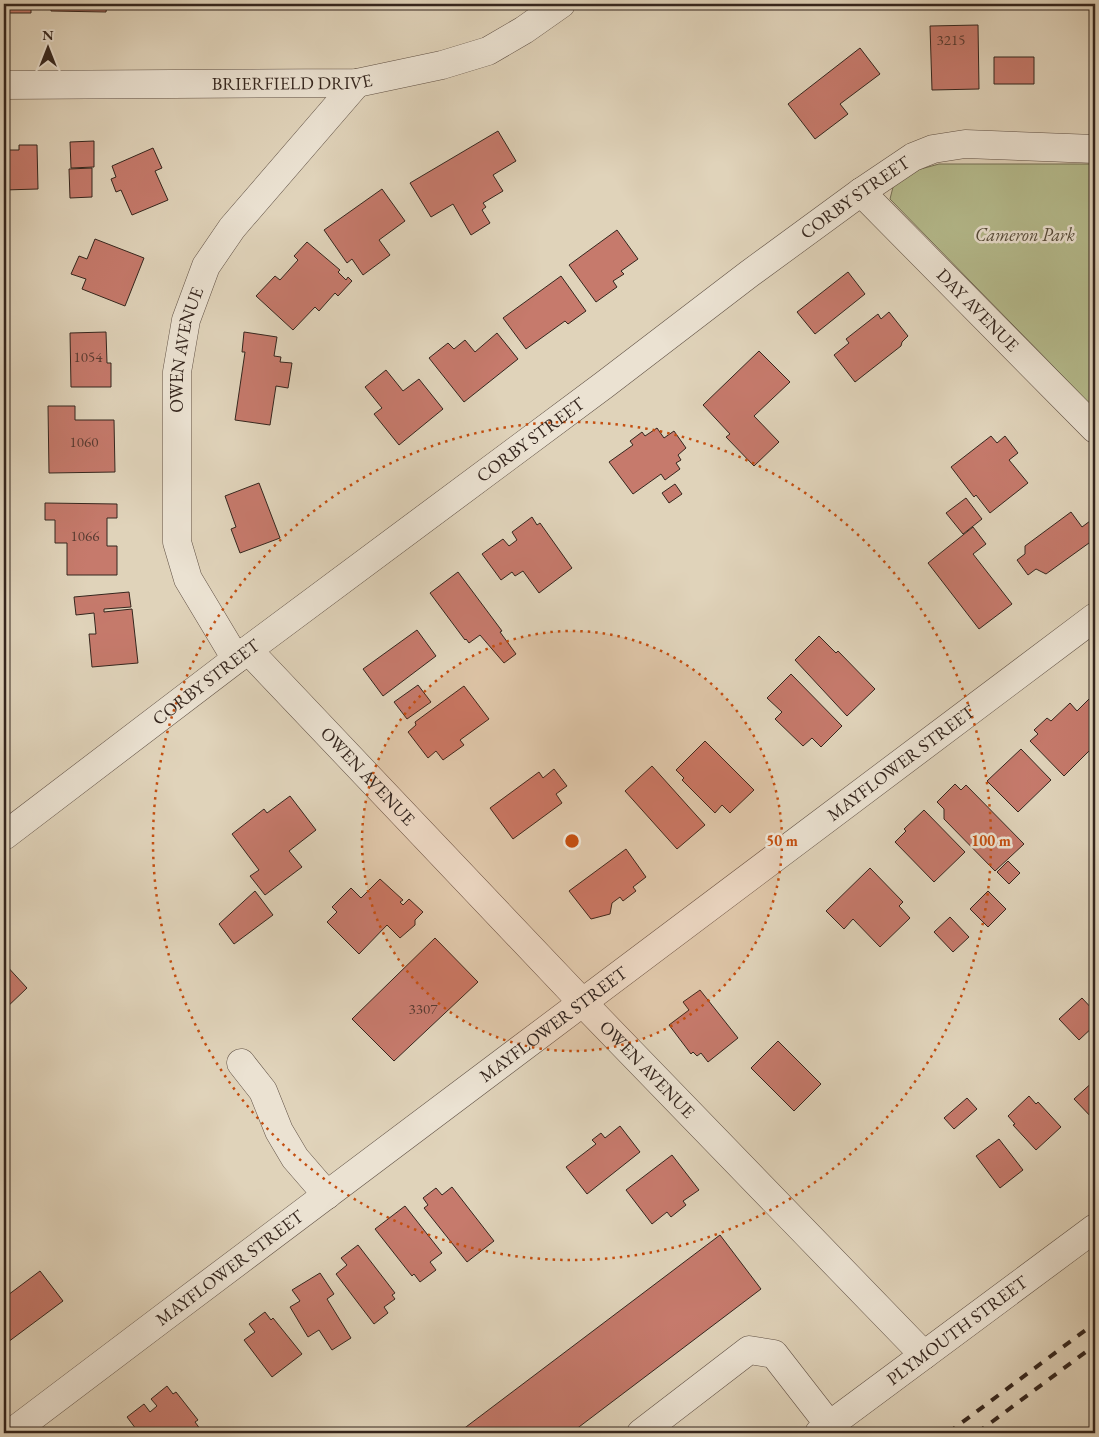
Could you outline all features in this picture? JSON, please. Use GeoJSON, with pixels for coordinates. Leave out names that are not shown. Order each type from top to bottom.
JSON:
{"type":"FeatureCollection","features":[{"type":"Feature","properties":{"kind":"street","name":"BRIERFIELD DRIVE"},"geometry":{"type":"LineString","coordinates":[[4,85],[356,83],[442,65],[488,51],[524,30],[561,4]]}},
{"type":"Feature","properties":{"kind":"street","name":"OWEN AVENUE"},"geometry":{"type":"LineString","coordinates":[[356,83],[232,228],[206,266],[186,320],[178,372],[177,542],[188,579],[242,655],[924,1355]]}},
{"type":"Feature","properties":{"kind":"street","name":"CORBY STREET"},"geometry":{"type":"LineString","coordinates":[[4,836],[749,274],[861,192],[913,157],[933,149],[965,144],[1095,149]]}},
{"type":"Feature","properties":{"kind":"street","name":"DAY AVENUE"},"geometry":{"type":"LineString","coordinates":[[861,192],[1095,428]]}},
{"type":"Feature","properties":{"kind":"street","name":"MAYFLOWER STREET"},"geometry":{"type":"LineString","coordinates":[[11,1433],[1095,617]]}},
{"type":"Feature","properties":{"kind":"street"},"geometry":{"type":"LineString","coordinates":[[241,1063],[262,1091],[280,1131],[295,1158],[327,1195]]}},
{"type":"Feature","properties":{"kind":"street","name":"PLYMOUTH STREET"},"geometry":{"type":"LineString","coordinates":[[824,1429],[1095,1228]]}},
{"type":"Feature","properties":{"kind":"street"},"geometry":{"type":"LineString","coordinates":[[641,1433],[748,1350],[774,1354],[824,1429]]}},
{"type":"Feature","properties":{"kind":"green space","name":"Cameron Park"},"geometry":{"type":"Polygon","coordinates":[[[939,164],[1095,164],[1095,409],[890,199],[894,183],[910,172],[939,164]]]}},
{"type":"Feature","properties":{"kind":"building"},"geometry":{"type":"Polygon","coordinates":[[[4,4],[31,4],[31,13],[4,13],[4,4]]]}},
{"type":"Feature","properties":{"kind":"building"},"geometry":{"type":"Polygon","coordinates":[[[51,4],[107,4],[106,12],[51,11],[51,4]]]}},
{"type":"Feature","properties":{"kind":"building"},"geometry":{"type":"Polygon","coordinates":[[[978,25],[979,89],[932,90],[930,26],[978,25]]]}},
{"type":"Feature","properties":{"kind":"building"},"geometry":{"type":"Polygon","coordinates":[[[860,48],[880,74],[840,104],[848,114],[815,139],[788,104],[860,48]]]}},
{"type":"Feature","properties":{"kind":"building"},"geometry":{"type":"Polygon","coordinates":[[[994,57],[1034,57],[1034,84],[994,84],[994,57]]]}},
{"type":"Feature","properties":{"kind":"building"},"geometry":{"type":"Polygon","coordinates":[[[498,131],[516,161],[493,175],[503,191],[483,203],[486,207],[482,210],[490,223],[471,235],[453,204],[431,217],[410,183],[498,131]]]}},
{"type":"Feature","properties":{"kind":"building"},"geometry":{"type":"Polygon","coordinates":[[[94,141],[94,167],[71,168],[70,142],[94,141]]]}},
{"type":"Feature","properties":{"kind":"building"},"geometry":{"type":"Polygon","coordinates":[[[19,145],[37,145],[38,189],[4,190],[4,150],[19,150],[19,145]]]}},
{"type":"Feature","properties":{"kind":"building"},"geometry":{"type":"Polygon","coordinates":[[[153,148],[162,168],[155,171],[168,200],[132,215],[121,190],[116,192],[111,179],[116,177],[112,166],[153,148]]]}},
{"type":"Feature","properties":{"kind":"building"},"geometry":{"type":"Polygon","coordinates":[[[92,168],[92,197],[70,198],[69,169],[92,168]]]}},
{"type":"Feature","properties":{"kind":"building"},"geometry":{"type":"Polygon","coordinates":[[[382,189],[405,221],[379,240],[390,255],[363,275],[352,259],[347,263],[324,230],[382,189]]]}},
{"type":"Feature","properties":{"kind":"building"},"geometry":{"type":"Polygon","coordinates":[[[617,230],[638,259],[621,271],[624,274],[613,281],[617,287],[596,302],[569,265],[617,230]]]}},
{"type":"Feature","properties":{"kind":"building"},"geometry":{"type":"Polygon","coordinates":[[[95,239],[144,258],[125,306],[82,289],[86,279],[71,274],[79,256],[87,259],[95,239]]]}},
{"type":"Feature","properties":{"kind":"building"},"geometry":{"type":"Polygon","coordinates":[[[307,242],[340,270],[338,272],[346,280],[348,277],[352,281],[338,296],[335,293],[319,311],[315,307],[293,330],[256,296],[275,276],[280,280],[298,260],[294,256],[307,242]]]}},
{"type":"Feature","properties":{"kind":"building"},"geometry":{"type":"Polygon","coordinates":[[[848,272],[865,294],[815,334],[797,312],[848,272]]]}},
{"type":"Feature","properties":{"kind":"building"},"geometry":{"type":"Polygon","coordinates":[[[561,276],[586,311],[568,324],[565,321],[526,349],[503,318],[561,276]]]}},
{"type":"Feature","properties":{"kind":"building"},"geometry":{"type":"Polygon","coordinates":[[[889,312],[908,336],[901,346],[855,382],[834,355],[849,343],[846,339],[878,314],[881,319],[889,312]]]}},
{"type":"Feature","properties":{"kind":"building"},"geometry":{"type":"Polygon","coordinates":[[[106,332],[107,363],[111,363],[111,387],[71,387],[70,333],[106,332]]]}},
{"type":"Feature","properties":{"kind":"building"},"geometry":{"type":"Polygon","coordinates":[[[244,332],[277,337],[274,356],[281,357],[280,362],[292,363],[288,388],[276,386],[270,425],[235,420],[245,352],[242,352],[244,332]]]}},
{"type":"Feature","properties":{"kind":"building"},"geometry":{"type":"Polygon","coordinates":[[[497,333],[518,359],[464,402],[429,358],[448,343],[454,349],[465,340],[475,352],[497,333]]]}},
{"type":"Feature","properties":{"kind":"building"},"geometry":{"type":"Polygon","coordinates":[[[759,351],[790,382],[754,416],[779,442],[754,466],[726,437],[730,434],[703,405],[759,351]]]}},
{"type":"Feature","properties":{"kind":"building"},"geometry":{"type":"Polygon","coordinates":[[[386,370],[403,391],[419,379],[443,409],[399,445],[374,414],[382,408],[365,387],[386,370]]]}},
{"type":"Feature","properties":{"kind":"building"},"geometry":{"type":"Polygon","coordinates":[[[48,406],[75,406],[75,420],[114,420],[115,472],[49,473],[48,406]]]}},
{"type":"Feature","properties":{"kind":"building"},"geometry":{"type":"Polygon","coordinates":[[[657,428],[664,438],[674,431],[686,448],[678,455],[681,460],[676,463],[680,469],[665,480],[661,474],[633,494],[609,462],[633,445],[630,441],[642,432],[645,436],[657,428]]]}},
{"type":"Feature","properties":{"kind":"building"},"geometry":{"type":"Polygon","coordinates":[[[991,436],[997,443],[1005,436],[1018,453],[1009,460],[1028,483],[990,513],[976,495],[974,497],[951,467],[991,436]]]}},
{"type":"Feature","properties":{"kind":"building"},"geometry":{"type":"Polygon","coordinates":[[[259,483],[280,538],[240,553],[231,529],[236,527],[225,496],[259,483]]]}},
{"type":"Feature","properties":{"kind":"building"},"geometry":{"type":"Polygon","coordinates":[[[675,484],[682,494],[669,503],[662,493],[675,484]]]}},
{"type":"Feature","properties":{"kind":"building"},"geometry":{"type":"Polygon","coordinates":[[[966,498],[982,519],[963,534],[946,513],[966,498]]]}},
{"type":"Feature","properties":{"kind":"building"},"geometry":{"type":"Polygon","coordinates":[[[45,503],[117,504],[117,518],[107,518],[107,546],[117,546],[117,575],[67,575],[67,543],[55,543],[55,520],[45,520],[45,503]]]}},
{"type":"Feature","properties":{"kind":"building"},"geometry":{"type":"Polygon","coordinates":[[[1071,512],[1082,527],[1090,521],[1095,528],[1095,541],[1091,544],[1089,543],[1046,574],[1036,569],[1028,575],[1017,560],[1025,554],[1025,546],[1071,512]]]}},
{"type":"Feature","properties":{"kind":"building"},"geometry":{"type":"Polygon","coordinates":[[[532,517],[537,525],[540,523],[572,568],[539,593],[523,571],[515,576],[512,572],[501,580],[482,554],[503,539],[509,546],[517,540],[512,532],[532,517]]]}},
{"type":"Feature","properties":{"kind":"building"},"geometry":{"type":"Polygon","coordinates":[[[973,527],[986,544],[973,554],[1012,604],[979,629],[928,563],[973,527]]]}},
{"type":"Feature","properties":{"kind":"building"},"geometry":{"type":"Polygon","coordinates":[[[458,572],[502,631],[500,632],[516,654],[504,663],[480,635],[469,643],[465,640],[430,593],[458,572]]]}},
{"type":"Feature","properties":{"kind":"building"},"geometry":{"type":"Polygon","coordinates":[[[129,592],[131,607],[104,609],[104,612],[132,609],[138,663],[92,667],[89,634],[96,634],[94,613],[76,615],[74,597],[129,592]]]}},
{"type":"Feature","properties":{"kind":"building"},"geometry":{"type":"Polygon","coordinates":[[[417,630],[436,656],[383,696],[363,669],[417,630]]]}},
{"type":"Feature","properties":{"kind":"building"},"geometry":{"type":"Polygon","coordinates":[[[819,636],[836,653],[838,651],[875,689],[847,716],[795,660],[819,636]]]}},
{"type":"Feature","properties":{"kind":"building"},"geometry":{"type":"Polygon","coordinates":[[[791,674],[842,726],[821,747],[812,738],[803,746],[775,719],[782,712],[767,698],[791,674]]]}},
{"type":"Feature","properties":{"kind":"building"},"geometry":{"type":"Polygon","coordinates":[[[418,685],[431,702],[407,719],[394,702],[418,685]]]}},
{"type":"Feature","properties":{"kind":"building"},"geometry":{"type":"Polygon","coordinates":[[[464,686],[489,719],[460,740],[464,745],[443,760],[436,751],[428,758],[408,732],[416,725],[415,722],[464,686]]]}},
{"type":"Feature","properties":{"kind":"building"},"geometry":{"type":"Polygon","coordinates":[[[1095,693],[1095,745],[1064,776],[1030,741],[1038,734],[1034,730],[1047,718],[1051,721],[1070,703],[1077,711],[1095,693]]]}},
{"type":"Feature","properties":{"kind":"building"},"geometry":{"type":"Polygon","coordinates":[[[705,741],[754,790],[730,813],[722,805],[715,813],[682,780],[684,778],[676,770],[705,741]]]}},
{"type":"Feature","properties":{"kind":"building"},"geometry":{"type":"Polygon","coordinates":[[[1021,749],[1051,780],[1018,812],[987,781],[1021,749]]]}},
{"type":"Feature","properties":{"kind":"building"},"geometry":{"type":"Polygon","coordinates":[[[652,766],[705,825],[677,849],[625,791],[652,766]]]}},
{"type":"Feature","properties":{"kind":"building"},"geometry":{"type":"Polygon","coordinates":[[[554,769],[567,786],[556,794],[562,803],[513,839],[490,808],[539,772],[543,778],[554,769]]]}},
{"type":"Feature","properties":{"kind":"building"},"geometry":{"type":"Polygon","coordinates":[[[955,784],[961,790],[966,785],[1024,844],[995,871],[944,819],[944,809],[937,802],[955,784]]]}},
{"type":"Feature","properties":{"kind":"building"},"geometry":{"type":"Polygon","coordinates":[[[290,796],[316,830],[289,851],[302,867],[265,895],[250,876],[259,870],[232,834],[264,809],[267,813],[290,796]]]}},
{"type":"Feature","properties":{"kind":"building"},"geometry":{"type":"Polygon","coordinates":[[[924,810],[965,852],[934,882],[895,842],[906,831],[904,829],[924,810]]]}},
{"type":"Feature","properties":{"kind":"building"},"geometry":{"type":"Polygon","coordinates":[[[626,849],[646,877],[633,887],[636,891],[623,901],[620,897],[612,903],[610,914],[591,919],[569,891],[626,849]]]}},
{"type":"Feature","properties":{"kind":"building"},"geometry":{"type":"Polygon","coordinates":[[[1008,861],[1020,873],[1009,884],[997,872],[1008,861]]]}},
{"type":"Feature","properties":{"kind":"building"},"geometry":{"type":"Polygon","coordinates":[[[870,868],[903,902],[899,906],[910,918],[880,947],[853,919],[844,929],[826,911],[870,868]]]}},
{"type":"Feature","properties":{"kind":"building"},"geometry":{"type":"Polygon","coordinates":[[[380,879],[403,900],[400,902],[403,905],[409,899],[423,912],[415,920],[415,925],[400,938],[387,925],[359,954],[327,922],[337,912],[332,907],[351,888],[361,898],[380,879]]]}},
{"type":"Feature","properties":{"kind":"building"},"geometry":{"type":"Polygon","coordinates":[[[255,891],[273,915],[234,944],[219,924],[255,891]]]}},
{"type":"Feature","properties":{"kind":"building"},"geometry":{"type":"Polygon","coordinates":[[[988,891],[1006,909],[988,927],[970,909],[988,891]]]}},
{"type":"Feature","properties":{"kind":"building"},"geometry":{"type":"Polygon","coordinates":[[[950,917],[969,937],[953,952],[934,932],[950,917]]]}},
{"type":"Feature","properties":{"kind":"building"},"geometry":{"type":"Polygon","coordinates":[[[435,938],[478,982],[394,1061],[352,1019],[435,938]]]}},
{"type":"Feature","properties":{"kind":"building"},"geometry":{"type":"Polygon","coordinates":[[[4,963],[27,988],[4,1010],[4,963]]]}},
{"type":"Feature","properties":{"kind":"building"},"geometry":{"type":"Polygon","coordinates":[[[700,990],[738,1038],[708,1062],[701,1053],[697,1056],[693,1052],[691,1054],[669,1025],[689,1010],[683,1002],[700,990]]]}},
{"type":"Feature","properties":{"kind":"building"},"geometry":{"type":"Polygon","coordinates":[[[1082,998],[1095,1012],[1095,1025],[1079,1040],[1059,1019],[1082,998]]]}},
{"type":"Feature","properties":{"kind":"building"},"geometry":{"type":"Polygon","coordinates":[[[778,1041],[821,1084],[794,1111],[751,1068],[778,1041]]]}},
{"type":"Feature","properties":{"kind":"building"},"geometry":{"type":"Polygon","coordinates":[[[1095,1080],[1095,1121],[1074,1099],[1095,1080]]]}},
{"type":"Feature","properties":{"kind":"building"},"geometry":{"type":"Polygon","coordinates":[[[1029,1096],[1036,1104],[1038,1102],[1061,1127],[1036,1150],[1013,1125],[1015,1124],[1008,1116],[1029,1096]]]}},
{"type":"Feature","properties":{"kind":"building"},"geometry":{"type":"Polygon","coordinates":[[[967,1098],[977,1109],[954,1129],[944,1118],[967,1098]]]}},
{"type":"Feature","properties":{"kind":"building"},"geometry":{"type":"Polygon","coordinates":[[[620,1126],[640,1152],[587,1194],[566,1167],[596,1144],[592,1140],[601,1133],[605,1138],[620,1126]]]}},
{"type":"Feature","properties":{"kind":"building"},"geometry":{"type":"Polygon","coordinates":[[[999,1139],[1023,1170],[1000,1188],[976,1156],[999,1139]]]}},
{"type":"Feature","properties":{"kind":"building"},"geometry":{"type":"Polygon","coordinates":[[[672,1155],[699,1190],[683,1201],[686,1205],[671,1217],[667,1212],[652,1224],[626,1190],[672,1155]]]}},
{"type":"Feature","properties":{"kind":"building"},"geometry":{"type":"Polygon","coordinates":[[[452,1187],[494,1241],[467,1262],[424,1208],[428,1205],[423,1198],[436,1188],[442,1195],[452,1187]]]}},
{"type":"Feature","properties":{"kind":"building"},"geometry":{"type":"Polygon","coordinates":[[[405,1206],[442,1253],[430,1262],[436,1270],[420,1282],[414,1274],[412,1276],[375,1229],[405,1206]]]}},
{"type":"Feature","properties":{"kind":"building"},"geometry":{"type":"Polygon","coordinates":[[[720,1235],[761,1289],[571,1433],[458,1433],[720,1235]]]}},
{"type":"Feature","properties":{"kind":"building"},"geometry":{"type":"Polygon","coordinates":[[[358,1245],[395,1293],[392,1295],[395,1299],[384,1307],[388,1313],[374,1324],[336,1274],[347,1265],[341,1258],[358,1245]]]}},
{"type":"Feature","properties":{"kind":"building"},"geometry":{"type":"Polygon","coordinates":[[[40,1271],[63,1301],[4,1345],[4,1298],[40,1271]]]}},
{"type":"Feature","properties":{"kind":"building"},"geometry":{"type":"Polygon","coordinates":[[[320,1273],[334,1294],[327,1299],[351,1338],[332,1350],[319,1330],[308,1337],[290,1307],[300,1301],[292,1290],[320,1273]]]}},
{"type":"Feature","properties":{"kind":"building"},"geometry":{"type":"Polygon","coordinates":[[[265,1312],[271,1320],[273,1318],[302,1354],[272,1377],[244,1340],[255,1332],[249,1324],[265,1312]]]}},
{"type":"Feature","properties":{"kind":"building"},"geometry":{"type":"Polygon","coordinates":[[[167,1386],[173,1394],[176,1392],[198,1420],[195,1422],[203,1433],[139,1433],[127,1417],[144,1404],[150,1412],[157,1406],[151,1399],[167,1386]]]}},
{"type":"Feature","properties":{"kind":"railway"},"geometry":{"type":"LineString","coordinates":[[948,1433],[1095,1323]]}},
{"type":"Feature","properties":{"kind":"railway"},"geometry":{"type":"LineString","coordinates":[[977,1433],[1095,1345]]}}]}
